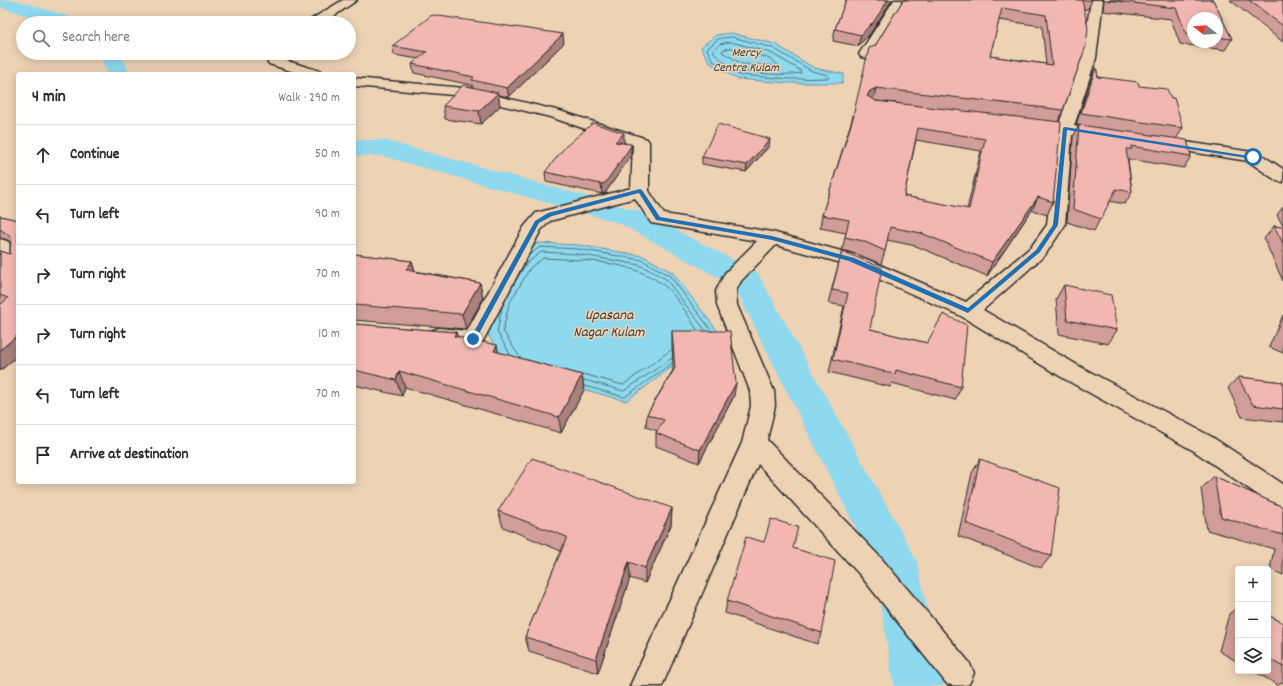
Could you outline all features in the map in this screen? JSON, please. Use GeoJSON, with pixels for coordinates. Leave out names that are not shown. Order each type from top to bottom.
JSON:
{"type":"FeatureCollection","features":[{"type":"Feature","properties":{"kind":"street"},"geometry":{"type":"LineString","coordinates":[[326,16],[351,0]]}},
{"type":"Feature","properties":{"kind":"street"},"geometry":{"type":"LineString","coordinates":[[866,54],[900,0]]}},
{"type":"Feature","properties":{"kind":"street"},"geometry":{"type":"LineString","coordinates":[[968,311],[1038,251],[1056,225],[1065,128],[1089,58],[1097,0]]}},
{"type":"Feature","properties":{"kind":"street"},"geometry":{"type":"LineString","coordinates":[[274,60],[309,72]]}},
{"type":"Feature","properties":{"kind":"street"},"geometry":{"type":"LineString","coordinates":[[356,82],[464,92],[555,114],[641,142],[640,191],[658,219],[772,238],[852,260],[968,311],[1071,372],[1203,444],[1283,498]]}},
{"type":"Feature","properties":{"kind":"street"},"geometry":{"type":"LineString","coordinates":[[1019,123],[1065,128],[1120,137]]}},
{"type":"Feature","properties":{"kind":"street"},"geometry":{"type":"LineString","coordinates":[[1143,140],[1253,157],[1283,177]]}},
{"type":"Feature","properties":{"kind":"street"},"geometry":{"type":"LineString","coordinates":[[418,335],[473,339],[537,222],[550,215],[640,191]]}},
{"type":"Feature","properties":{"kind":"street"},"geometry":{"type":"LineString","coordinates":[[646,686],[754,443],[763,406],[762,391],[727,305],[726,291],[732,278],[772,238]]}},
{"type":"Feature","properties":{"kind":"street"},"geometry":{"type":"LineString","coordinates":[[0,245],[16,257]]}},
{"type":"Feature","properties":{"kind":"street"},"geometry":{"type":"LineString","coordinates":[[754,443],[871,567],[958,673]]}},
{"type":"Feature","properties":{"kind":"water","name":"Mercy Centre Kulam"},"geometry":{"type":"Polygon","coordinates":[[[731,33],[775,44],[814,68],[844,74],[842,83],[790,83],[737,79],[710,63],[701,47],[716,35],[731,33]]]}},
{"type":"Feature","properties":{"kind":"water","name":"Upasana Nagar Kulam"},"geometry":{"type":"Polygon","coordinates":[[[538,243],[578,245],[643,256],[672,272],[719,333],[626,401],[509,369],[487,333],[494,299],[519,258],[538,243]]]}},
{"type":"Feature","properties":{"kind":"building"},"geometry":{"type":"Polygon","coordinates":[[[846,0],[888,0],[871,26],[872,23],[861,35],[835,29],[846,0]]]}},
{"type":"Feature","properties":{"kind":"building"},"geometry":{"type":"Polygon","coordinates":[[[903,0],[1082,0],[1088,28],[1086,46],[1063,110],[876,88],[870,91],[867,96],[876,101],[1061,122],[1053,202],[1038,197],[992,262],[921,233],[890,227],[885,251],[863,241],[845,237],[849,220],[822,215],[854,115],[853,116],[869,48],[875,46],[903,0]],[[1002,8],[990,56],[1052,65],[1046,15],[1002,8]],[[918,128],[904,196],[969,209],[985,139],[918,128]]]}},
{"type":"Feature","properties":{"kind":"building"},"geometry":{"type":"Polygon","coordinates":[[[1108,0],[1213,0],[1219,12],[1187,12],[1187,33],[1176,8],[1108,0]]]}},
{"type":"Feature","properties":{"kind":"building"},"geometry":{"type":"Polygon","coordinates":[[[1249,0],[1283,0],[1283,26],[1249,0]]]}},
{"type":"Feature","properties":{"kind":"building"},"geometry":{"type":"Polygon","coordinates":[[[432,15],[563,34],[507,88],[472,80],[474,77],[412,64],[427,52],[392,46],[432,15]]]}},
{"type":"Feature","properties":{"kind":"building"},"geometry":{"type":"Polygon","coordinates":[[[1223,21],[1232,39],[1223,38],[1223,21]]]}},
{"type":"Feature","properties":{"kind":"building"},"geometry":{"type":"Polygon","coordinates":[[[1096,67],[1098,77],[1138,82],[1139,86],[1167,89],[1171,98],[1174,98],[1183,128],[1081,113],[1096,67]]]}},
{"type":"Feature","properties":{"kind":"building"},"geometry":{"type":"Polygon","coordinates":[[[463,85],[498,93],[479,111],[443,106],[463,85]]]}},
{"type":"Feature","properties":{"kind":"building"},"geometry":{"type":"Polygon","coordinates":[[[593,123],[624,133],[615,142],[631,144],[605,183],[601,184],[545,172],[565,147],[593,123]]]}},
{"type":"Feature","properties":{"kind":"building"},"geometry":{"type":"Polygon","coordinates":[[[718,124],[770,139],[747,165],[702,157],[718,124]]]}},
{"type":"Feature","properties":{"kind":"building"},"geometry":{"type":"Polygon","coordinates":[[[1079,125],[1187,140],[1191,156],[1131,146],[1132,149],[1126,149],[1132,192],[1116,189],[1101,219],[1073,209],[1079,125]]]}},
{"type":"Feature","properties":{"kind":"building"},"geometry":{"type":"Polygon","coordinates":[[[0,216],[16,220],[16,337],[0,350],[0,305],[8,298],[0,295],[0,251],[10,254],[11,237],[0,229],[0,216]]]}},
{"type":"Feature","properties":{"kind":"building"},"geometry":{"type":"Polygon","coordinates":[[[1274,226],[1283,227],[1283,243],[1274,226]]]}},
{"type":"Feature","properties":{"kind":"building"},"geometry":{"type":"Polygon","coordinates":[[[842,251],[882,268],[870,329],[927,343],[943,314],[967,325],[961,387],[896,370],[895,374],[833,359],[848,293],[832,290],[842,251]]]}},
{"type":"Feature","properties":{"kind":"building"},"geometry":{"type":"Polygon","coordinates":[[[356,254],[412,261],[406,270],[480,283],[462,314],[356,305],[356,254]]]}},
{"type":"Feature","properties":{"kind":"building"},"geometry":{"type":"Polygon","coordinates":[[[1064,285],[1111,295],[1117,330],[1067,320],[1064,285]]]}},
{"type":"Feature","properties":{"kind":"building"},"geometry":{"type":"Polygon","coordinates":[[[356,324],[456,332],[454,336],[497,345],[494,351],[582,375],[559,417],[399,371],[396,380],[356,370],[356,324]]]}},
{"type":"Feature","properties":{"kind":"building"},"geometry":{"type":"Polygon","coordinates":[[[672,331],[730,331],[736,383],[700,450],[656,433],[664,420],[647,414],[675,368],[672,331]]]}},
{"type":"Feature","properties":{"kind":"building"},"geometry":{"type":"Polygon","coordinates":[[[1238,377],[1283,382],[1283,409],[1253,405],[1238,377]]]}},
{"type":"Feature","properties":{"kind":"building"},"geometry":{"type":"Polygon","coordinates":[[[532,458],[672,508],[645,568],[629,562],[596,659],[525,637],[567,537],[498,511],[532,458]]]}},
{"type":"Feature","properties":{"kind":"building"},"geometry":{"type":"Polygon","coordinates":[[[980,459],[1060,488],[1051,556],[966,523],[980,459]]]}},
{"type":"Feature","properties":{"kind":"building"},"geometry":{"type":"Polygon","coordinates":[[[1214,476],[1283,507],[1283,535],[1221,517],[1214,476]]]}},
{"type":"Feature","properties":{"kind":"building"},"geometry":{"type":"Polygon","coordinates":[[[771,519],[798,527],[793,548],[835,561],[822,633],[727,601],[746,537],[764,542],[771,519]]]}},
{"type":"Feature","properties":{"kind":"building"},"geometry":{"type":"Polygon","coordinates":[[[1271,617],[1283,623],[1283,667],[1271,660],[1271,617]]]}},
{"type":"Feature","properties":{"kind":"waterway"},"geometry":{"type":"LineString","coordinates":[[3,2],[48,16]]}},
{"type":"Feature","properties":{"kind":"waterway"},"geometry":{"type":"LineString","coordinates":[[112,60],[118,72]]}},
{"type":"Feature","properties":{"kind":"waterway"},"geometry":{"type":"LineString","coordinates":[[356,148],[383,148],[629,217],[746,279],[895,562],[919,686]]}},
{"type":"Feature","properties":{"kind":"route"},"geometry":{"type":"LineString","coordinates":[[473,339],[537,222],[550,215],[640,191],[658,219],[772,238],[852,260],[968,311],[1038,251],[1056,225],[1065,128],[1253,157]]}}]}
